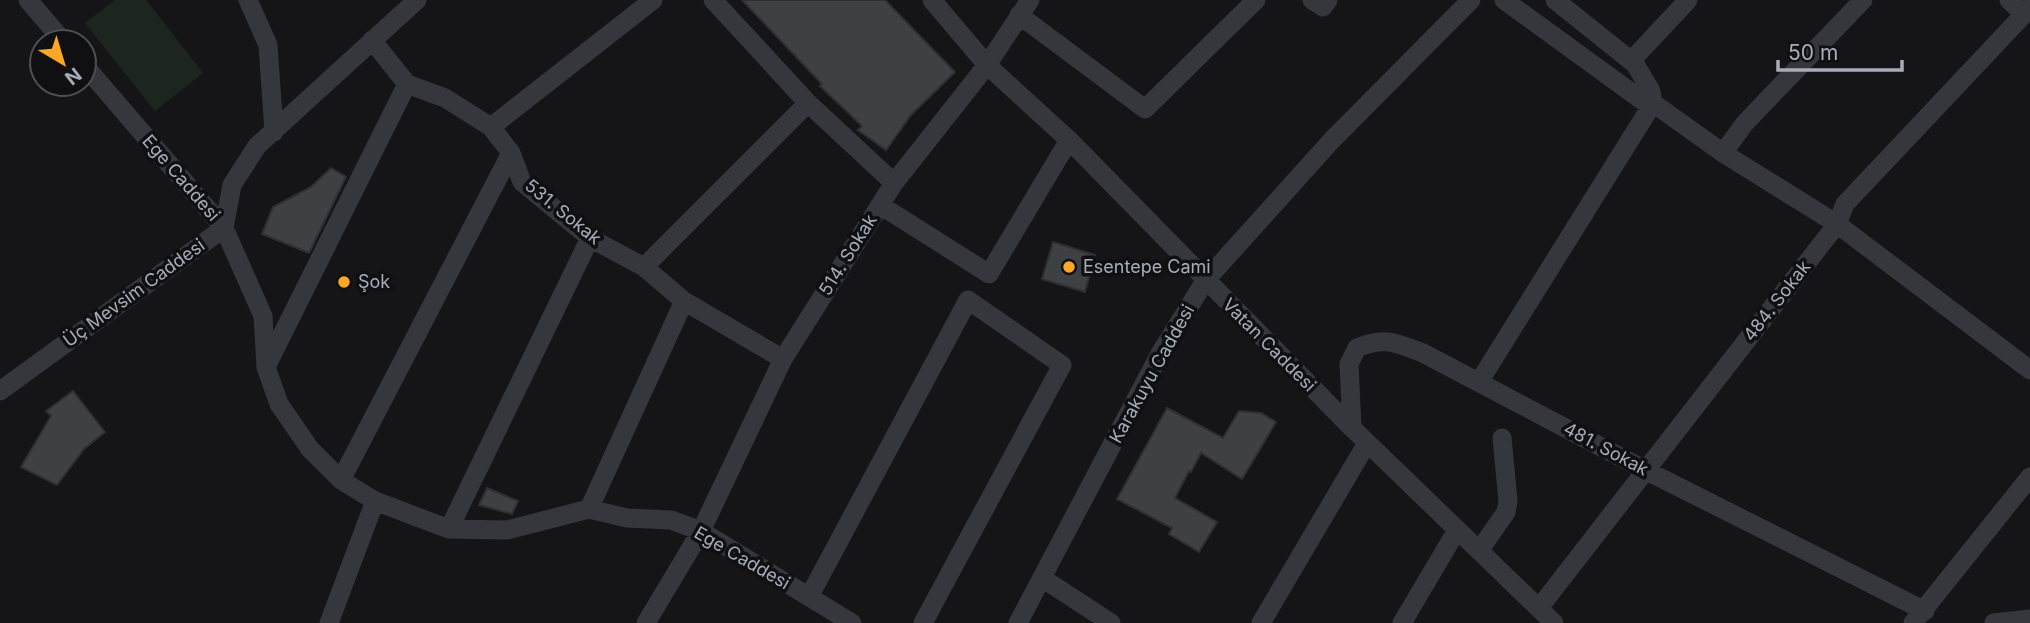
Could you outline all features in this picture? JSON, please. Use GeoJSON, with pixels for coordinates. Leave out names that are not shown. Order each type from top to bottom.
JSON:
{"type":"FeatureCollection","features":[{"type":"Feature","properties":{"kind":"street"},"geometry":{"type":"LineString","coordinates":[[28,0],[52,28]]}},
{"type":"Feature","properties":{"kind":"street"},"geometry":{"type":"LineString","coordinates":[[248,0],[268,45],[274,132]]}},
{"type":"Feature","properties":{"kind":"street"},"geometry":{"type":"LineString","coordinates":[[224,228],[232,185],[257,146],[417,0]]}},
{"type":"Feature","properties":{"kind":"street"},"geometry":{"type":"LineString","coordinates":[[491,127],[653,0]]}},
{"type":"Feature","properties":{"kind":"street"},"geometry":{"type":"LineString","coordinates":[[713,0],[808,103],[894,183]]}},
{"type":"Feature","properties":{"kind":"street","name":"Vatan Caddesi"},"geometry":{"type":"LineString","coordinates":[[932,0],[987,65],[1069,140],[1367,443],[1554,623]]}},
{"type":"Feature","properties":{"kind":"street"},"geometry":{"type":"LineString","coordinates":[[1025,7],[1145,109],[1256,0]]}},
{"type":"Feature","properties":{"kind":"street"},"geometry":{"type":"LineString","coordinates":[[1312,0],[1323,7],[1328,0]]}},
{"type":"Feature","properties":{"kind":"street","name":"Karakuyu Caddesi"},"geometry":{"type":"LineString","coordinates":[[1018,623],[1161,352],[1205,281],[1332,140],[1471,0]]}},
{"type":"Feature","properties":{"kind":"street"},"geometry":{"type":"LineString","coordinates":[[1504,0],[1643,101],[1652,102],[1723,153],[1837,223],[2030,370]]}},
{"type":"Feature","properties":{"kind":"street"},"geometry":{"type":"LineString","coordinates":[[1479,382],[1652,102],[1651,91],[1631,61],[1555,0]]}},
{"type":"Feature","properties":{"kind":"street"},"geometry":{"type":"LineString","coordinates":[[1631,61],[1688,0]]}},
{"type":"Feature","properties":{"kind":"street"},"geometry":{"type":"LineString","coordinates":[[1723,153],[1745,122],[1863,0]]}},
{"type":"Feature","properties":{"kind":"street"},"geometry":{"type":"LineString","coordinates":[[2009,0],[2027,11]]}},
{"type":"Feature","properties":{"kind":"street","name":"514. Sokak"},"geometry":{"type":"LineString","coordinates":[[646,623],[701,531],[783,359],[894,183],[987,65],[1025,7]]}},
{"type":"Feature","properties":{"kind":"street","name":"484. Sokak"},"geometry":{"type":"LineString","coordinates":[[1539,608],[1837,223],[1845,204],[2027,11]]}},
{"type":"Feature","properties":{"kind":"street"},"geometry":{"type":"LineString","coordinates":[[266,367],[407,84],[372,40]]}},
{"type":"Feature","properties":{"kind":"street","name":"Ege Caddesi"},"geometry":{"type":"LineString","coordinates":[[98,81],[224,228],[263,316],[266,367],[279,404],[310,449],[341,480],[375,501],[449,530],[507,530],[589,509],[627,518],[671,520],[701,531],[852,623]]}},
{"type":"Feature","properties":{"kind":"street","name":"531. Sokak"},"geometry":{"type":"LineString","coordinates":[[407,84],[445,98],[491,127],[511,153],[522,182],[590,238],[644,267],[684,301],[783,359]]}},
{"type":"Feature","properties":{"kind":"street"},"geometry":{"type":"LineString","coordinates":[[644,267],[808,103]]}},
{"type":"Feature","properties":{"kind":"street"},"geometry":{"type":"LineString","coordinates":[[880,205],[989,274],[1069,140]]}},
{"type":"Feature","properties":{"kind":"street"},"geometry":{"type":"LineString","coordinates":[[341,480],[511,153]]}},
{"type":"Feature","properties":{"kind":"street","name":"Üç Mevsim Caddesi"},"geometry":{"type":"LineString","coordinates":[[0,391],[224,228]]}},
{"type":"Feature","properties":{"kind":"street"},"geometry":{"type":"LineString","coordinates":[[449,530],[590,238]]}},
{"type":"Feature","properties":{"kind":"street"},"geometry":{"type":"LineString","coordinates":[[809,597],[968,300],[1062,365],[923,623]]}},
{"type":"Feature","properties":{"kind":"street"},"geometry":{"type":"LineString","coordinates":[[589,509],[684,301]]}},
{"type":"Feature","properties":{"kind":"street","name":"481. Sokak"},"geometry":{"type":"LineString","coordinates":[[1352,428],[1349,364],[1357,348],[1376,340],[1398,343],[1479,382],[1919,617]]}},
{"type":"Feature","properties":{"kind":"street"},"geometry":{"type":"LineString","coordinates":[[1479,551],[1506,512],[1508,501],[1502,438]]}},
{"type":"Feature","properties":{"kind":"street"},"geometry":{"type":"LineString","coordinates":[[1261,623],[1367,443]]}},
{"type":"Feature","properties":{"kind":"street"},"geometry":{"type":"LineString","coordinates":[[1919,617],[2030,477]]}},
{"type":"Feature","properties":{"kind":"street"},"geometry":{"type":"LineString","coordinates":[[329,623],[375,501]]}},
{"type":"Feature","properties":{"kind":"street"},"geometry":{"type":"LineString","coordinates":[[1402,623],[1457,530]]}},
{"type":"Feature","properties":{"kind":"street"},"geometry":{"type":"LineString","coordinates":[[1042,578],[1111,623]]}},
{"type":"Feature","properties":{"kind":"street"},"geometry":{"type":"LineString","coordinates":[[1994,623],[2030,619]]}},
{"type":"Feature","properties":{"kind":"shaded area"},"geometry":{"type":"Polygon","coordinates":[[[115,0],[146,0],[203,73],[155,111],[98,39],[98,28],[89,28],[85,23],[115,0]]]}},
{"type":"Feature","properties":{"kind":"building"},"geometry":{"type":"Polygon","coordinates":[[[742,0],[885,0],[955,72],[911,115],[886,150],[858,130],[862,126],[820,86],[822,84],[742,0]]]}},
{"type":"Feature","properties":{"kind":"building"},"geometry":{"type":"Polygon","coordinates":[[[331,168],[346,177],[309,253],[262,234],[273,207],[311,187],[331,168]]]}},
{"type":"Feature","properties":{"kind":"building","name":"Esentepe Cami"},"geometry":{"type":"Polygon","coordinates":[[[1053,242],[1095,255],[1085,292],[1042,279],[1053,242]]]}},
{"type":"Feature","properties":{"kind":"building"},"geometry":{"type":"Polygon","coordinates":[[[73,391],[105,432],[84,449],[57,485],[21,467],[51,416],[46,411],[73,391]]]}},
{"type":"Feature","properties":{"kind":"building"},"geometry":{"type":"Polygon","coordinates":[[[1167,408],[1223,438],[1239,411],[1261,413],[1276,422],[1242,479],[1201,453],[1191,472],[1189,471],[1175,498],[1217,522],[1199,552],[1169,534],[1172,528],[1117,499],[1167,408]]]}},
{"type":"Feature","properties":{"kind":"building"},"geometry":{"type":"Polygon","coordinates":[[[487,488],[518,501],[512,514],[479,505],[487,488]]]}},
{"type":"Feature","properties":{"kind":"place","name":"Esentepe Cami"},"geometry":{"type":"Point","coordinates":[1069,267]}},
{"type":"Feature","properties":{"kind":"place","name":"Şok"},"geometry":{"type":"Point","coordinates":[344,282]}}]}
